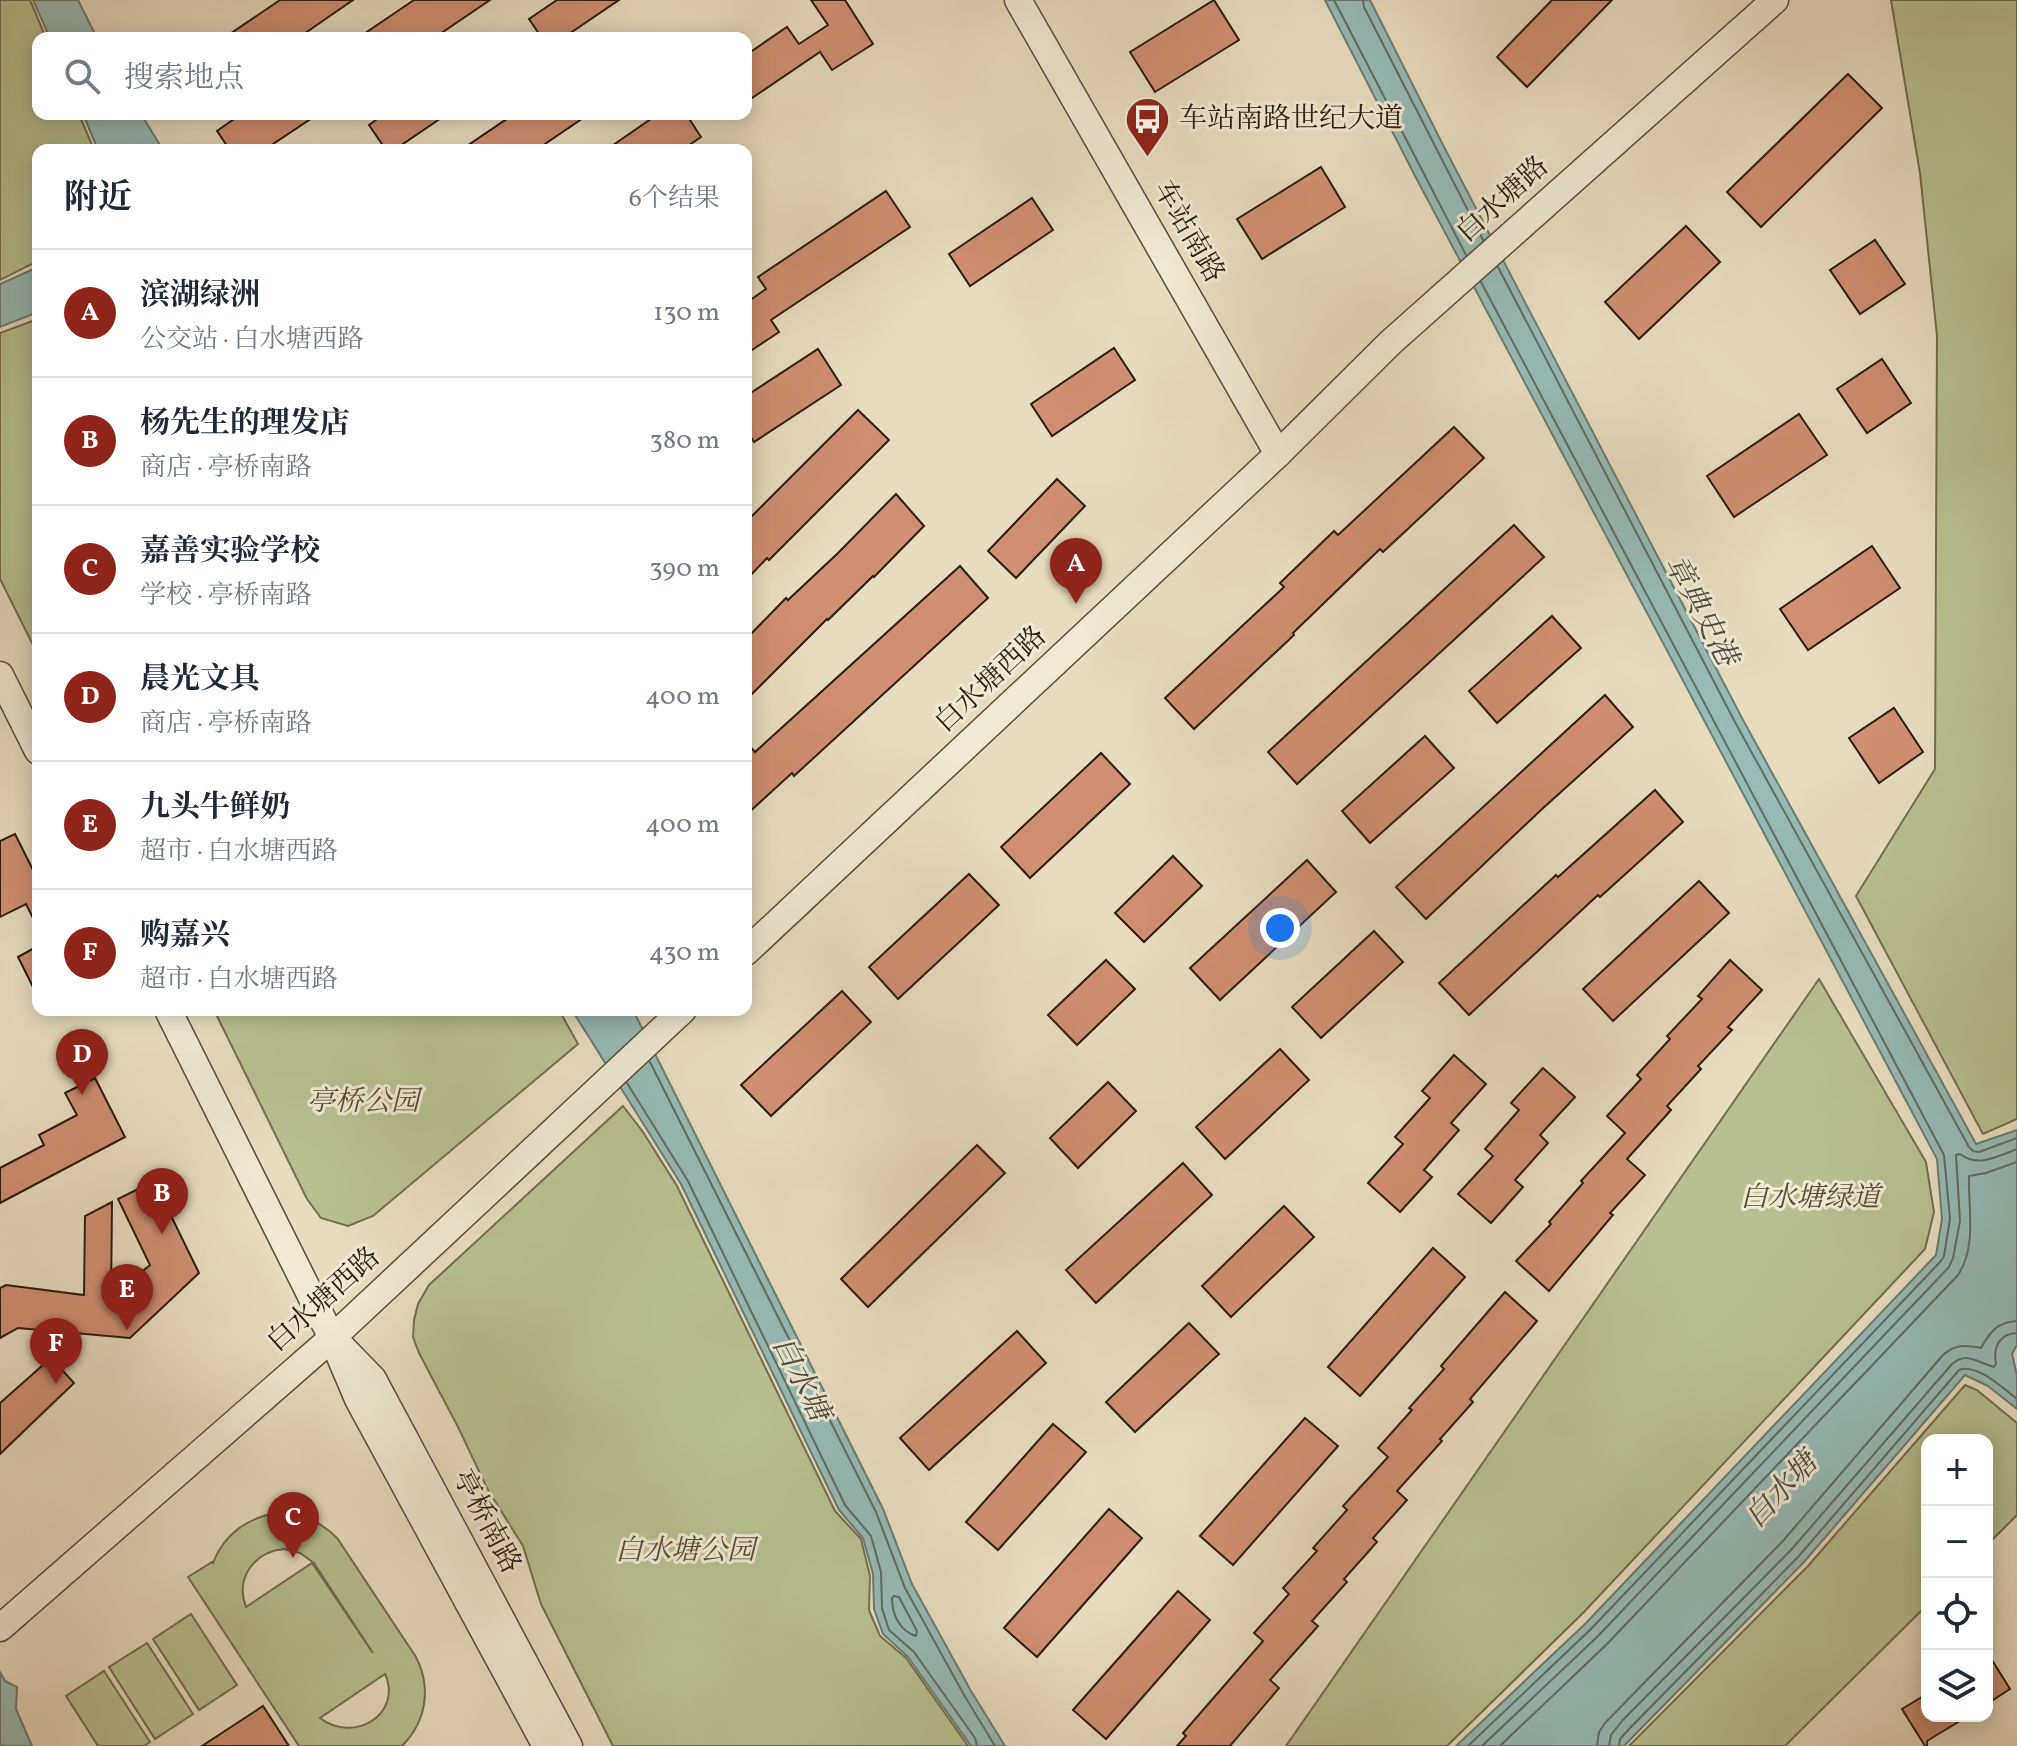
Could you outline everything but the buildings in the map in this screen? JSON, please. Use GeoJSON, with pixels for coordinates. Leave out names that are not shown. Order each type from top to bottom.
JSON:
{"type":"FeatureCollection","features":[{"type":"Feature","properties":{"kind":"street","name":"车站南路"},"geometry":{"type":"LineString","coordinates":[[1018,0],[1278,454]]}},
{"type":"Feature","properties":{"kind":"street","name":"白水塘路"},"geometry":{"type":"LineString","coordinates":[[1278,454],[1390,343],[1775,0]]}},
{"type":"Feature","properties":{"kind":"street","name":"白水塘西路"},"geometry":{"type":"LineString","coordinates":[[752,946],[1278,454]]}},
{"type":"Feature","properties":{"kind":"street"},"geometry":{"type":"LineString","coordinates":[[0,675],[32,739]]}},
{"type":"Feature","properties":{"kind":"street","name":"亭桥南路"},"geometry":{"type":"LineString","coordinates":[[171,1016],[332,1338],[358,1399],[546,1746]]}},
{"type":"Feature","properties":{"kind":"street","name":"白水塘西路"},"geometry":{"type":"LineString","coordinates":[[0,1628],[332,1338],[677,1016]]}},
{"type":"Feature","properties":{"kind":"street","name":"亭桥南路"},"geometry":{"type":"LineString","coordinates":[[332,1338],[373,1379],[569,1746]]}},
{"type":"Feature","properties":{"kind":"green space"},"geometry":{"type":"Polygon","coordinates":[[[0,0],[30,0],[43,32],[32,32],[32,120],[82,120],[92,144],[32,144],[32,264],[0,280],[0,0]]]}},
{"type":"Feature","properties":{"kind":"green space"},"geometry":{"type":"Polygon","coordinates":[[[1891,0],[2017,0],[2017,1119],[1983,1134],[1856,896],[1935,769],[1937,336],[1920,173],[1891,0]]]}},
{"type":"Feature","properties":{"kind":"green space"},"geometry":{"type":"Polygon","coordinates":[[[32,321],[32,643],[0,579],[0,333],[32,321]]]}},
{"type":"Feature","properties":{"kind":"green space","name":"白水塘绿道"},"geometry":{"type":"Polygon","coordinates":[[[1819,979],[1926,1162],[1934,1212],[1925,1249],[1584,1612],[1447,1746],[1286,1746],[1819,979]]]}},
{"type":"Feature","properties":{"kind":"green space","name":"亭桥公园"},"geometry":{"type":"Polygon","coordinates":[[[217,1016],[562,1016],[578,1044],[373,1216],[348,1226],[321,1218],[307,1199],[217,1016]]]}},
{"type":"Feature","properties":{"kind":"green space","name":"白水塘公园"},"geometry":{"type":"Polygon","coordinates":[[[623,1106],[677,1186],[835,1511],[861,1539],[870,1576],[869,1610],[880,1636],[906,1658],[968,1746],[613,1746],[541,1604],[523,1546],[488,1490],[413,1337],[418,1304],[429,1285],[623,1106]]]}},
{"type":"Feature","properties":{"kind":"green space"},"geometry":{"type":"Polygon","coordinates":[[[1965,1385],[1977,1390],[2017,1423],[2017,1515],[1993,1539],[1993,1434],[1922,1434],[1965,1385]]]}},
{"type":"Feature","properties":{"kind":"green space"},"geometry":{"type":"Polygon","coordinates":[[[1921,1436],[1921,1611],[1785,1746],[1629,1746],[1808,1566],[1921,1436]]]}},
{"type":"Feature","properties":{"kind":"green space"},"geometry":{"type":"Polygon","coordinates":[[[275,1513],[301,1516],[316,1522],[337,1538],[416,1657],[424,1681],[424,1704],[417,1726],[402,1746],[299,1746],[188,1577],[213,1563],[223,1544],[237,1530],[255,1519],[275,1513]],[[284,1549],[264,1555],[250,1568],[243,1586],[246,1607],[312,1563],[373,1653],[314,1563],[300,1553],[284,1549]],[[385,1674],[320,1718],[347,1728],[372,1721],[387,1701],[389,1688],[385,1674]]]}},
{"type":"Feature","properties":{"kind":"green space"},"geometry":{"type":"Polygon","coordinates":[[[191,1614],[237,1685],[199,1710],[153,1639],[191,1614]]]}},
{"type":"Feature","properties":{"kind":"green space"},"geometry":{"type":"Polygon","coordinates":[[[147,1643],[193,1714],[155,1739],[109,1667],[147,1643]]]}},
{"type":"Feature","properties":{"kind":"green space"},"geometry":{"type":"Polygon","coordinates":[[[104,1671],[150,1742],[144,1746],[98,1746],[66,1696],[104,1671]]]}},
{"type":"Feature","properties":{"kind":"water"},"geometry":{"type":"Polygon","coordinates":[[[33,0],[78,0],[94,32],[47,32],[33,0]]]}},
{"type":"Feature","properties":{"kind":"water","name":"白水塘"},"geometry":{"type":"Polygon","coordinates":[[[1325,0],[1370,0],[1743,720],[1976,1144],[2017,1130],[2017,1345],[2012,1354],[2017,1375],[2017,1409],[1988,1386],[1965,1375],[1804,1562],[1624,1746],[1456,1746],[1585,1624],[1936,1255],[1942,1219],[1937,1159],[1414,174],[1325,0]]]}},
{"type":"Feature","properties":{"kind":"water"},"geometry":{"type":"Polygon","coordinates":[[[86,120],[145,120],[159,144],[96,144],[86,120]]]}},
{"type":"Feature","properties":{"kind":"water"},"geometry":{"type":"Polygon","coordinates":[[[32,270],[32,314],[0,327],[0,284],[32,270]]]}},
{"type":"Feature","properties":{"kind":"water","name":"白水塘"},"geometry":{"type":"Polygon","coordinates":[[[576,1016],[636,1016],[883,1509],[912,1584],[1005,1746],[971,1746],[908,1657],[883,1634],[874,1609],[873,1574],[863,1538],[839,1510],[681,1184],[576,1016]]]}},
{"type":"Feature","properties":{"kind":"water"},"geometry":{"type":"Polygon","coordinates":[[[0,1672],[5,1681],[17,1687],[16,1709],[32,1746],[0,1746],[0,1672]]]}},
{"type":"Feature","properties":{"kind":"place","name":"车站南路世纪大道"},"geometry":{"type":"Point","coordinates":[1148,158]}},
{"type":"Feature","properties":{"kind":"place","name":"滨湖绿洲"},"geometry":{"type":"Point","coordinates":[1076,604]}},
{"type":"Feature","properties":{"kind":"place","name":"晨光文具"},"geometry":{"type":"Point","coordinates":[82,1095]}},
{"type":"Feature","properties":{"kind":"place","name":"杨先生的理发店"},"geometry":{"type":"Point","coordinates":[162,1234]}},
{"type":"Feature","properties":{"kind":"place","name":"九头牛鲜奶"},"geometry":{"type":"Point","coordinates":[127,1330]}},
{"type":"Feature","properties":{"kind":"place","name":"购嘉兴"},"geometry":{"type":"Point","coordinates":[56,1384]}},
{"type":"Feature","properties":{"kind":"place","name":"嘉善实验学校"},"geometry":{"type":"Point","coordinates":[293,1558]}},
{"type":"Feature","properties":{"kind":"water label","name":"章典史港"},"geometry":{"type":"Point","coordinates":[1700,611]}}]}
